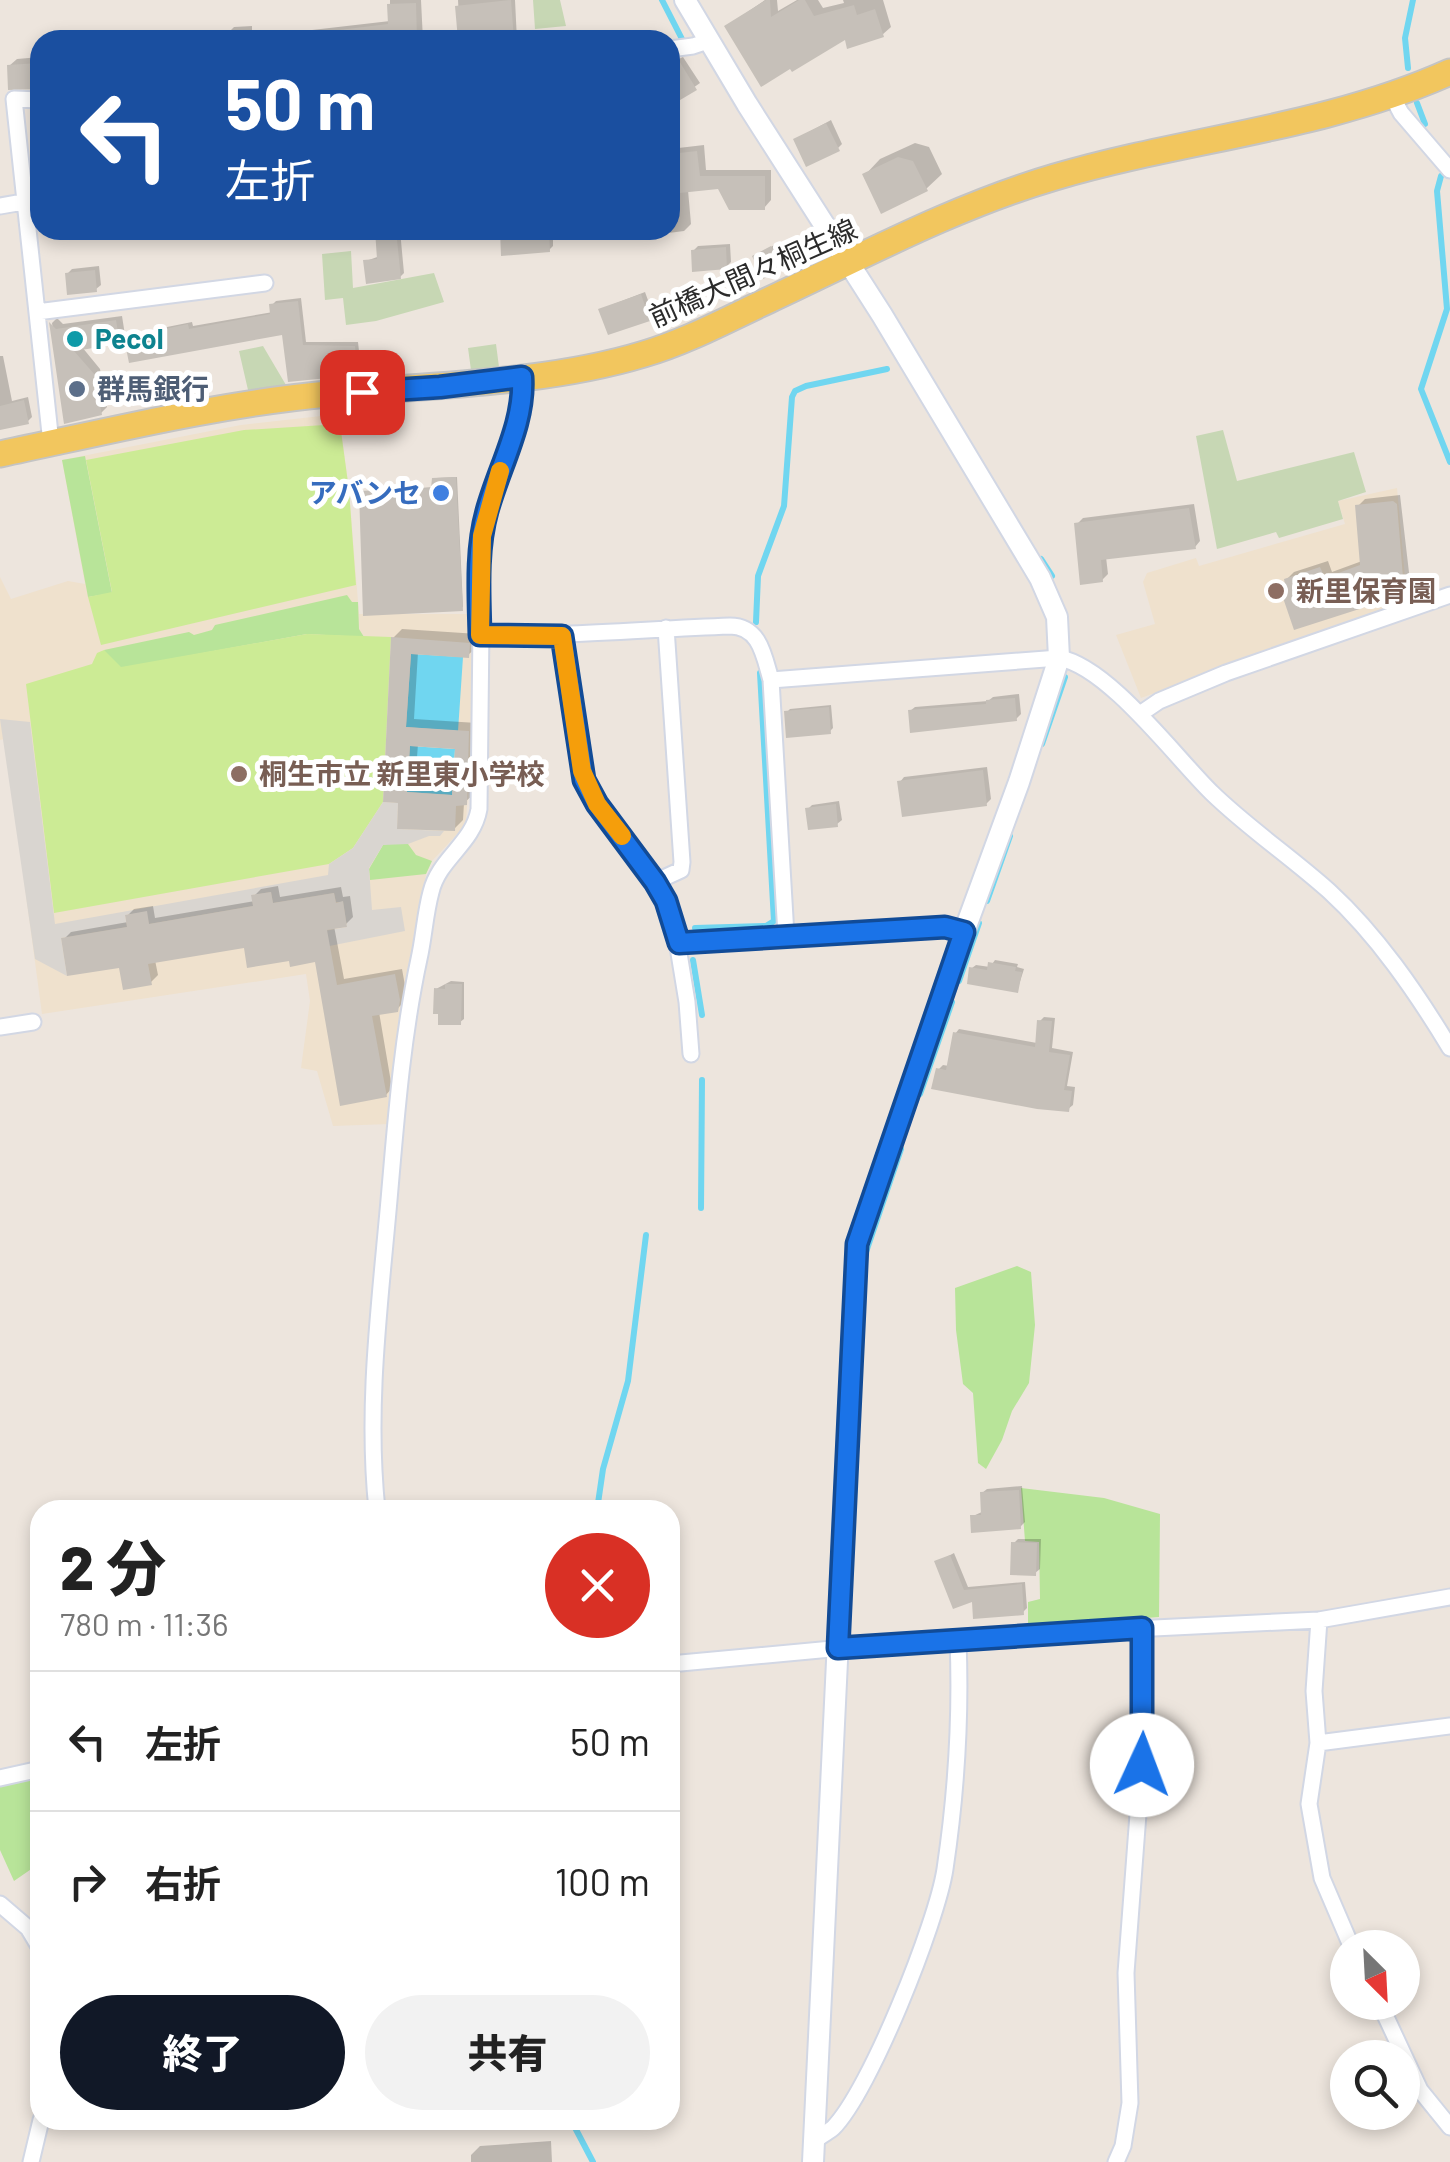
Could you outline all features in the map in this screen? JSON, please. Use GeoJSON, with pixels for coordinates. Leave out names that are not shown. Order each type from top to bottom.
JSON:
{"type":"FeatureCollection","features":[{"type":"Feature","properties":{"kind":"main road","name":"前橋大間々桐生線"},"geometry":{"type":"LineString","coordinates":[[0,454],[281,400],[522,377],[643,355],[986,201],[1058,176],[1284,127],[1392,96],[1450,72]]}},
{"type":"Feature","properties":{"kind":"street"},"geometry":{"type":"LineString","coordinates":[[685,0],[850,262],[1040,578],[1058,617],[1058,658],[1019,782],[857,1244],[813,2152]]}},
{"type":"Feature","properties":{"kind":"street"},"geometry":{"type":"LineString","coordinates":[[680,47],[708,40]]}},
{"type":"Feature","properties":{"kind":"street"},"geometry":{"type":"LineString","coordinates":[[1392,96],[1450,170]]}},
{"type":"Feature","properties":{"kind":"street"},"geometry":{"type":"LineString","coordinates":[[30,100],[14,99],[50,443]]}},
{"type":"Feature","properties":{"kind":"street"},"geometry":{"type":"LineString","coordinates":[[0,206],[23,202]]}},
{"type":"Feature","properties":{"kind":"street"},"geometry":{"type":"LineString","coordinates":[[37,312],[265,283]]}},
{"type":"Feature","properties":{"kind":"street"},"geometry":{"type":"LineString","coordinates":[[376,1500],[376,1346],[395,1132],[431,889],[441,868],[473,830],[479,808],[480,563],[484,524],[520,414],[522,377]]}},
{"type":"Feature","properties":{"kind":"street"},"geometry":{"type":"LineString","coordinates":[[1140,714],[1226,672],[1450,595]]}},
{"type":"Feature","properties":{"kind":"street"},"geometry":{"type":"LineString","coordinates":[[480,635],[562,636],[744,626],[761,646],[771,680],[786,935]]}},
{"type":"Feature","properties":{"kind":"street"},"geometry":{"type":"LineString","coordinates":[[655,882],[681,870],[682,862],[666,628]]}},
{"type":"Feature","properties":{"kind":"street"},"geometry":{"type":"LineString","coordinates":[[562,636],[584,780],[666,901],[679,943],[691,1054]]}},
{"type":"Feature","properties":{"kind":"street"},"geometry":{"type":"LineString","coordinates":[[771,680],[1058,658],[1079,665],[1140,714],[1210,792],[1342,904],[1420,1000],[1450,1048]]}},
{"type":"Feature","properties":{"kind":"street"},"geometry":{"type":"LineString","coordinates":[[679,943],[945,927],[964,932]]}},
{"type":"Feature","properties":{"kind":"street"},"geometry":{"type":"LineString","coordinates":[[0,1028],[33,1022]]}},
{"type":"Feature","properties":{"kind":"street"},"geometry":{"type":"LineString","coordinates":[[680,1663],[838,1648],[1319,1620],[1450,1597]]}},
{"type":"Feature","properties":{"kind":"street"},"geometry":{"type":"LineString","coordinates":[[1319,1620],[1314,1691],[1318,1743],[1309,1804],[1322,1878],[1344,1930]]}},
{"type":"Feature","properties":{"kind":"street"},"geometry":{"type":"LineString","coordinates":[[1116,2162],[1130,2103],[1126,1972],[1144,1735],[1142,1628]]}},
{"type":"Feature","properties":{"kind":"street"},"geometry":{"type":"LineString","coordinates":[[813,2152],[833,2128],[887,2035],[938,1899],[954,1767],[958,1640]]}},
{"type":"Feature","properties":{"kind":"street"},"geometry":{"type":"LineString","coordinates":[[1318,1743],[1450,1727]]}},
{"type":"Feature","properties":{"kind":"street"},"geometry":{"type":"LineString","coordinates":[[0,1778],[30,1771]]}},
{"type":"Feature","properties":{"kind":"street"},"geometry":{"type":"LineString","coordinates":[[0,1904],[30,1931]]}},
{"type":"Feature","properties":{"kind":"street"},"geometry":{"type":"LineString","coordinates":[[1387,2020],[1420,2090],[1450,2127]]}},
{"type":"Feature","properties":{"kind":"street"},"geometry":{"type":"LineString","coordinates":[[31,2162],[39,2130]]}},
{"type":"Feature","properties":{"kind":"shaded area","name":"桐生市立 新里東小学校"},"geometry":{"type":"Polygon","coordinates":[[[339,414],[359,614],[472,614],[472,743],[466,820],[426,874],[390,1124],[333,1126],[317,1071],[301,1068],[310,1001],[306,974],[42,1014],[5,739],[0,740],[0,577],[11,599],[68,581],[85,584],[62,460],[241,425],[339,414]]]}},
{"type":"Feature","properties":{"kind":"shaded area","name":"新里保育園"},"geometry":{"type":"Polygon","coordinates":[[[1397,488],[1407,600],[1141,698],[1116,635],[1155,624],[1143,582],[1147,573],[1196,558],[1199,566],[1345,524],[1338,501],[1397,488]]]}},
{"type":"Feature","properties":{"kind":"shaded area"},"geometry":{"type":"Polygon","coordinates":[[[0,719],[30,722],[55,924],[328,875],[329,864],[353,848],[383,802],[398,803],[397,829],[444,831],[440,836],[408,844],[383,845],[369,868],[372,910],[401,907],[405,931],[299,952],[296,936],[347,927],[343,902],[336,902],[334,893],[273,903],[271,892],[252,895],[253,906],[149,924],[146,912],[125,915],[127,927],[61,938],[67,976],[35,959],[0,719]]]}},
{"type":"Feature","properties":{"kind":"green space"},"geometry":{"type":"Polygon","coordinates":[[[533,0],[560,0],[566,26],[535,29],[533,0]]]}},
{"type":"Feature","properties":{"kind":"green space"},"geometry":{"type":"Polygon","coordinates":[[[351,251],[353,288],[434,273],[444,302],[346,325],[343,298],[325,300],[322,254],[351,251]]]}},
{"type":"Feature","properties":{"kind":"green space"},"geometry":{"type":"Polygon","coordinates":[[[496,344],[499,367],[471,370],[468,348],[496,344]]]}},
{"type":"Feature","properties":{"kind":"green space"},"geometry":{"type":"Polygon","coordinates":[[[263,346],[286,385],[248,390],[239,351],[263,346]]]}},
{"type":"Feature","properties":{"kind":"green space"},"geometry":{"type":"Polygon","coordinates":[[[340,424],[356,585],[101,645],[88,597],[112,592],[86,460],[244,430],[340,424]]]}},
{"type":"Feature","properties":{"kind":"green space"},"geometry":{"type":"Polygon","coordinates":[[[1223,430],[1237,481],[1354,452],[1366,492],[1338,501],[1343,519],[1279,538],[1276,532],[1217,549],[1196,436],[1223,430]]]}},
{"type":"Feature","properties":{"kind":"green space"},"geometry":{"type":"Polygon","coordinates":[[[85,456],[112,593],[88,597],[62,460],[85,456]]]}},
{"type":"Feature","properties":{"kind":"green space"},"geometry":{"type":"Polygon","coordinates":[[[347,595],[352,602],[358,602],[359,629],[364,637],[307,634],[121,668],[104,650],[189,632],[194,635],[212,630],[215,625],[347,595]]]}},
{"type":"Feature","properties":{"kind":"green space"},"geometry":{"type":"Polygon","coordinates":[[[307,634],[391,637],[383,802],[353,848],[329,864],[54,913],[26,684],[92,664],[97,653],[104,650],[121,667],[307,634]]]}},
{"type":"Feature","properties":{"kind":"green space"},"geometry":{"type":"Polygon","coordinates":[[[408,844],[416,855],[432,861],[426,874],[370,880],[369,869],[383,845],[408,844]]]}},
{"type":"Feature","properties":{"kind":"green space"},"geometry":{"type":"Polygon","coordinates":[[[1017,1266],[1031,1272],[1035,1325],[1029,1383],[986,1469],[978,1463],[973,1393],[963,1384],[955,1288],[1017,1266]]]}},
{"type":"Feature","properties":{"kind":"green space"},"geometry":{"type":"Polygon","coordinates":[[[1021,1488],[1104,1498],[1160,1514],[1159,1617],[1028,1627],[1028,1602],[1040,1599],[1039,1542],[1025,1541],[1021,1488]]]}},
{"type":"Feature","properties":{"kind":"green space"},"geometry":{"type":"Polygon","coordinates":[[[30,1780],[30,1870],[14,1881],[0,1850],[0,1787],[30,1780]]]}},
{"type":"Feature","properties":{"kind":"water"},"geometry":{"type":"Polygon","coordinates":[[[411,654],[463,657],[458,731],[406,727],[411,654]]]}},
{"type":"Feature","properties":{"kind":"water"},"geometry":{"type":"Polygon","coordinates":[[[410,746],[455,749],[452,795],[407,792],[410,746]]]}},
{"type":"Feature","properties":{"kind":"building"},"geometry":{"type":"Polygon","coordinates":[[[511,0],[513,30],[457,30],[455,6],[511,0]]]}},
{"type":"Feature","properties":{"kind":"building"},"geometry":{"type":"Polygon","coordinates":[[[770,0],[771,17],[799,0],[805,0],[814,16],[854,5],[857,15],[875,9],[884,37],[847,49],[845,40],[761,87],[724,26],[770,0]]]}},
{"type":"Feature","properties":{"kind":"building"},"geometry":{"type":"Polygon","coordinates":[[[416,3],[417,30],[339,30],[388,24],[387,4],[416,3]]]}},
{"type":"Feature","properties":{"kind":"building"},"geometry":{"type":"Polygon","coordinates":[[[680,62],[697,90],[680,100],[680,62]]]}},
{"type":"Feature","properties":{"kind":"building"},"geometry":{"type":"Polygon","coordinates":[[[30,64],[30,89],[8,90],[7,65],[30,64]]]}},
{"type":"Feature","properties":{"kind":"building"},"geometry":{"type":"Polygon","coordinates":[[[826,123],[840,151],[806,167],[793,139],[826,123]]]}},
{"type":"Feature","properties":{"kind":"building"},"geometry":{"type":"Polygon","coordinates":[[[697,151],[700,176],[765,176],[765,210],[729,210],[718,189],[680,193],[680,153],[697,151]]]}},
{"type":"Feature","properties":{"kind":"building"},"geometry":{"type":"Polygon","coordinates":[[[898,157],[913,161],[928,191],[881,214],[862,174],[898,157]]]}},
{"type":"Feature","properties":{"kind":"building"},"geometry":{"type":"Polygon","coordinates":[[[376,240],[397,240],[401,279],[366,284],[363,260],[377,259],[376,240]]]}},
{"type":"Feature","properties":{"kind":"building"},"geometry":{"type":"Polygon","coordinates":[[[500,240],[549,240],[550,252],[501,256],[500,240]]]}},
{"type":"Feature","properties":{"kind":"building"},"geometry":{"type":"Polygon","coordinates":[[[771,246],[775,253],[789,246],[797,262],[763,279],[752,256],[771,246]]]}},
{"type":"Feature","properties":{"kind":"building"},"geometry":{"type":"Polygon","coordinates":[[[726,247],[727,269],[692,272],[691,250],[726,247]]]}},
{"type":"Feature","properties":{"kind":"building"},"geometry":{"type":"Polygon","coordinates":[[[95,270],[97,292],[67,295],[65,273],[95,270]]]}},
{"type":"Feature","properties":{"kind":"building"},"geometry":{"type":"Polygon","coordinates":[[[641,294],[650,321],[608,335],[598,309],[641,294]]]}},
{"type":"Feature","properties":{"kind":"building"},"geometry":{"type":"Polygon","coordinates":[[[298,301],[303,345],[355,346],[358,375],[288,382],[282,335],[129,363],[124,338],[188,324],[189,329],[270,314],[269,304],[298,301]]]}},
{"type":"Feature","properties":{"kind":"building"},"geometry":{"type":"Polygon","coordinates":[[[116,320],[120,344],[74,351],[95,375],[102,415],[64,424],[49,322],[56,329],[116,320]]]}},
{"type":"Feature","properties":{"kind":"building"},"geometry":{"type":"Polygon","coordinates":[[[24,400],[29,424],[0,430],[0,406],[24,400]]]}},
{"type":"Feature","properties":{"kind":"building"},"geometry":{"type":"Polygon","coordinates":[[[456,477],[463,611],[363,616],[359,491],[431,488],[432,478],[456,477]]]}},
{"type":"Feature","properties":{"kind":"building"},"geometry":{"type":"Polygon","coordinates":[[[1393,501],[1397,504],[1404,590],[1373,600],[1375,604],[1294,630],[1281,592],[1286,591],[1284,579],[1320,567],[1325,578],[1360,565],[1355,505],[1393,501]]]}},
{"type":"Feature","properties":{"kind":"building"},"geometry":{"type":"Polygon","coordinates":[[[1189,508],[1196,549],[1101,560],[1103,582],[1080,585],[1074,523],[1189,508]]]}},
{"type":"Feature","properties":{"kind":"building"},"geometry":{"type":"Polygon","coordinates":[[[391,637],[470,643],[469,658],[411,654],[406,727],[469,731],[467,805],[456,806],[455,831],[397,829],[398,803],[383,802],[391,637]],[[410,746],[407,792],[452,795],[455,749],[410,746]]]}},
{"type":"Feature","properties":{"kind":"building"},"geometry":{"type":"Polygon","coordinates":[[[1015,698],[1017,721],[910,733],[908,710],[1015,698]]]}},
{"type":"Feature","properties":{"kind":"building"},"geometry":{"type":"Polygon","coordinates":[[[829,707],[831,734],[786,738],[784,711],[829,707]]]}},
{"type":"Feature","properties":{"kind":"building"},"geometry":{"type":"Polygon","coordinates":[[[983,770],[987,806],[902,817],[897,781],[983,770]]]}},
{"type":"Feature","properties":{"kind":"building"},"geometry":{"type":"Polygon","coordinates":[[[836,804],[838,827],[808,830],[805,808],[836,804]]]}},
{"type":"Feature","properties":{"kind":"building"},"geometry":{"type":"Polygon","coordinates":[[[271,892],[273,903],[334,893],[336,903],[343,901],[347,927],[327,930],[337,985],[395,974],[398,1012],[372,1016],[387,1097],[340,1106],[315,962],[290,967],[289,961],[247,968],[244,948],[148,964],[152,985],[123,990],[119,968],[67,976],[61,938],[127,927],[125,915],[147,911],[149,924],[253,906],[251,895],[271,892]]]}},
{"type":"Feature","properties":{"kind":"building"},"geometry":{"type":"Polygon","coordinates":[[[988,962],[1016,967],[1015,971],[1022,972],[1018,993],[967,984],[969,967],[987,970],[988,962]]]}},
{"type":"Feature","properties":{"kind":"building"},"geometry":{"type":"Polygon","coordinates":[[[445,984],[462,984],[461,1025],[438,1025],[438,1014],[433,1014],[434,988],[445,989],[445,984]]]}},
{"type":"Feature","properties":{"kind":"building"},"geometry":{"type":"Polygon","coordinates":[[[1037,1020],[1052,1021],[1049,1052],[1070,1055],[1064,1090],[1072,1091],[1069,1112],[931,1089],[936,1068],[946,1070],[953,1032],[1035,1047],[1037,1020]]]}},
{"type":"Feature","properties":{"kind":"building"},"geometry":{"type":"Polygon","coordinates":[[[1019,1490],[1021,1529],[971,1533],[970,1515],[981,1515],[980,1492],[1019,1490]]]}},
{"type":"Feature","properties":{"kind":"building"},"geometry":{"type":"Polygon","coordinates":[[[1011,1542],[1037,1543],[1036,1576],[1010,1575],[1011,1542]]]}},
{"type":"Feature","properties":{"kind":"building"},"geometry":{"type":"Polygon","coordinates":[[[950,1555],[964,1590],[1022,1584],[1024,1615],[973,1619],[972,1602],[953,1609],[934,1561],[950,1555]]]}},
{"type":"Feature","properties":{"kind":"waterway"},"geometry":{"type":"LineString","coordinates":[[662,0],[677,30]]}},
{"type":"Feature","properties":{"kind":"waterway"},"geometry":{"type":"LineString","coordinates":[[1408,68],[1405,38],[1413,0]]}},
{"type":"Feature","properties":{"kind":"waterway"},"geometry":{"type":"LineString","coordinates":[[680,35],[682,39]]}},
{"type":"Feature","properties":{"kind":"waterway"},"geometry":{"type":"LineString","coordinates":[[1417,103],[1425,124]]}},
{"type":"Feature","properties":{"kind":"waterway"},"geometry":{"type":"LineString","coordinates":[[1441,176],[1437,191],[1447,309],[1421,389],[1450,462]]}},
{"type":"Feature","properties":{"kind":"waterway"},"geometry":{"type":"LineString","coordinates":[[756,622],[758,576],[784,506],[795,391],[887,369]]}},
{"type":"Feature","properties":{"kind":"waterway"},"geometry":{"type":"LineString","coordinates":[[1041,559],[1052,576]]}},
{"type":"Feature","properties":{"kind":"waterway"},"geometry":{"type":"LineString","coordinates":[[695,928],[766,926],[774,921],[760,673]]}},
{"type":"Feature","properties":{"kind":"waterway"},"geometry":{"type":"LineString","coordinates":[[1042,744],[1065,677]]}},
{"type":"Feature","properties":{"kind":"waterway"},"geometry":{"type":"LineString","coordinates":[[987,901],[1010,836]]}},
{"type":"Feature","properties":{"kind":"waterway"},"geometry":{"type":"LineString","coordinates":[[959,981],[979,923]]}},
{"type":"Feature","properties":{"kind":"waterway"},"geometry":{"type":"LineString","coordinates":[[693,960],[702,1015]]}},
{"type":"Feature","properties":{"kind":"waterway"},"geometry":{"type":"LineString","coordinates":[[920,1094],[952,1002]]}},
{"type":"Feature","properties":{"kind":"waterway"},"geometry":{"type":"LineString","coordinates":[[701,1208],[702,1080]]}},
{"type":"Feature","properties":{"kind":"waterway"},"geometry":{"type":"LineString","coordinates":[[866,1252],[901,1149]]}},
{"type":"Feature","properties":{"kind":"waterway"},"geometry":{"type":"LineString","coordinates":[[598,1500],[603,1469],[628,1381],[646,1235]]}},
{"type":"Feature","properties":{"kind":"waterway"},"geometry":{"type":"LineString","coordinates":[[576,2130],[593,2162]]}},
{"type":"Feature","properties":{"kind":"slow traffic"},"geometry":{"type":"LineString","coordinates":[[500,471],[482,536],[480,635],[562,636],[582,771],[597,804],[622,836]]}},
{"type":"Feature","properties":{"kind":"place","name":"Pecol"},"geometry":{"type":"Point","coordinates":[75,339]}},
{"type":"Feature","properties":{"kind":"place","name":"群馬銀行"},"geometry":{"type":"Point","coordinates":[77,389]}},
{"type":"Feature","properties":{"kind":"place","name":"アバンセ"},"geometry":{"type":"Point","coordinates":[441,493]}},
{"type":"Feature","properties":{"kind":"place","name":"新里保育園"},"geometry":{"type":"Point","coordinates":[1276,591]}},
{"type":"Feature","properties":{"kind":"place","name":"桐生市立 新里東小学校"},"geometry":{"type":"Point","coordinates":[239,774]}},
{"type":"Feature","properties":{"kind":"route"},"geometry":{"type":"LineString","coordinates":[[362,392],[522,377],[520,414],[482,536],[480,635],[562,636],[584,780],[597,804],[655,882],[666,901],[679,943],[945,927],[964,932],[857,1244],[838,1648],[1142,1628],[1142,1765]]}}]}
